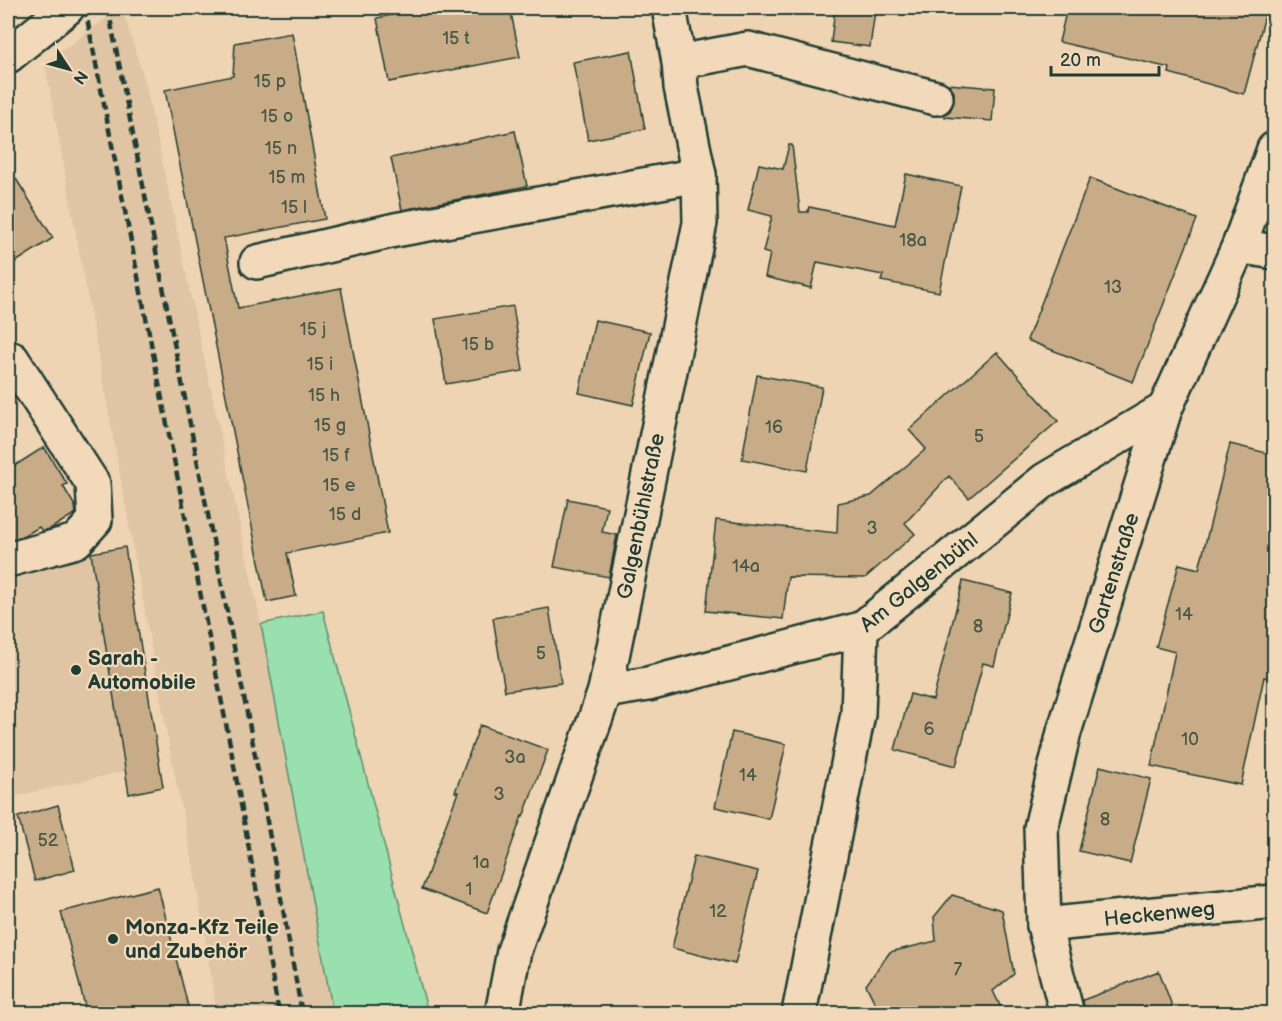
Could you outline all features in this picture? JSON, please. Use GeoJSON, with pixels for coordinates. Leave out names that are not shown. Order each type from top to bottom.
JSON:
{"type":"FeatureCollection","features":[{"type":"Feature","properties":{"kind":"street"},"geometry":{"type":"LineString","coordinates":[[8,56],[67,8]]}},
{"type":"Feature","properties":{"kind":"street","name":"Galgenbühlstraße"},"geometry":{"type":"LineString","coordinates":[[502,1014],[514,951],[605,691],[700,223],[699,175],[681,87],[669,8]]}},
{"type":"Feature","properties":{"kind":"street"},"geometry":{"type":"LineString","coordinates":[[679,62],[748,49],[936,98]]}},
{"type":"Feature","properties":{"kind":"street","name":"Gartenstraße"},"geometry":{"type":"LineString","coordinates":[[1067,1014],[1044,925],[1041,828],[1064,732],[1165,409],[1239,246],[1275,149]]}},
{"type":"Feature","properties":{"kind":"street"},"geometry":{"type":"LineString","coordinates":[[257,262],[395,230],[699,175]]}},
{"type":"Feature","properties":{"kind":"street"},"geometry":{"type":"LineString","coordinates":[[1239,246],[1275,252]]}},
{"type":"Feature","properties":{"kind":"street"},"geometry":{"type":"LineString","coordinates":[[8,560],[76,541],[95,520],[93,484],[12,360]]}},
{"type":"Feature","properties":{"kind":"street","name":"Am Galgenbühl"},"geometry":{"type":"LineString","coordinates":[[605,691],[648,684],[861,629],[1045,480],[1165,409]]}},
{"type":"Feature","properties":{"kind":"street"},"geometry":{"type":"LineString","coordinates":[[800,1008],[858,714],[861,629]]}},
{"type":"Feature","properties":{"kind":"street","name":"Heckenweg"},"geometry":{"type":"LineString","coordinates":[[1044,925],[1275,901]]}},
{"type":"Feature","properties":{"kind":"shaded area"},"geometry":{"type":"Polygon","coordinates":[[[122,8],[146,86],[261,624],[333,1013],[217,1013],[191,852],[174,772],[45,63],[122,8]]]}},
{"type":"Feature","properties":{"kind":"shaded area","name":"Sarah - Automobile"},"geometry":{"type":"Polygon","coordinates":[[[125,547],[160,766],[125,771],[8,798],[8,574],[90,553],[125,547]]]}},
{"type":"Feature","properties":{"kind":"green space"},"geometry":{"type":"Polygon","coordinates":[[[323,611],[428,1013],[333,1013],[261,624],[323,611]]]}},
{"type":"Feature","properties":{"kind":"building"},"geometry":{"type":"Polygon","coordinates":[[[428,8],[510,8],[520,57],[389,82],[377,18],[428,8]]]}},
{"type":"Feature","properties":{"kind":"building"},"geometry":{"type":"Polygon","coordinates":[[[835,8],[875,11],[870,47],[831,42],[835,8]]]}},
{"type":"Feature","properties":{"kind":"building"},"geometry":{"type":"Polygon","coordinates":[[[1067,8],[1267,8],[1244,94],[1169,73],[1170,68],[1059,42],[1067,8]]]}},
{"type":"Feature","properties":{"kind":"building"},"geometry":{"type":"Polygon","coordinates":[[[292,33],[325,219],[224,238],[238,308],[341,288],[388,533],[287,553],[296,596],[267,602],[165,90],[233,76],[235,43],[292,33]]]}},
{"type":"Feature","properties":{"kind":"building"},"geometry":{"type":"Polygon","coordinates":[[[631,51],[645,129],[588,140],[573,62],[631,51]]]}},
{"type":"Feature","properties":{"kind":"building"},"geometry":{"type":"Polygon","coordinates":[[[948,84],[995,88],[992,121],[945,117],[954,102],[954,92],[948,84]]]}},
{"type":"Feature","properties":{"kind":"building"},"geometry":{"type":"Polygon","coordinates":[[[515,131],[527,186],[402,210],[391,158],[515,131]]]}},
{"type":"Feature","properties":{"kind":"building"},"geometry":{"type":"Polygon","coordinates":[[[789,145],[792,145],[800,212],[808,212],[809,207],[895,225],[906,174],[961,186],[939,292],[881,281],[883,275],[817,262],[811,288],[765,277],[770,254],[763,252],[772,216],[748,210],[759,164],[783,169],[789,145]]]}},
{"type":"Feature","properties":{"kind":"building"},"geometry":{"type":"Polygon","coordinates":[[[8,166],[53,238],[8,267],[8,166]]]}},
{"type":"Feature","properties":{"kind":"building"},"geometry":{"type":"Polygon","coordinates":[[[1090,178],[1197,219],[1133,382],[1027,340],[1090,178]]]}},
{"type":"Feature","properties":{"kind":"building"},"geometry":{"type":"Polygon","coordinates":[[[513,306],[523,371],[446,384],[435,319],[513,306]]]}},
{"type":"Feature","properties":{"kind":"building"},"geometry":{"type":"Polygon","coordinates":[[[595,320],[650,332],[633,405],[579,393],[595,320]]]}},
{"type":"Feature","properties":{"kind":"building"},"geometry":{"type":"Polygon","coordinates":[[[997,352],[1058,421],[969,498],[949,476],[905,523],[915,534],[865,578],[788,577],[783,619],[706,611],[716,520],[837,533],[838,503],[871,496],[926,449],[909,430],[997,352]]]}},
{"type":"Feature","properties":{"kind":"building"},"geometry":{"type":"Polygon","coordinates":[[[757,375],[822,387],[807,471],[742,459],[757,375]]]}},
{"type":"Feature","properties":{"kind":"building"},"geometry":{"type":"Polygon","coordinates":[[[1230,444],[1275,455],[1275,680],[1264,677],[1241,785],[1151,766],[1175,652],[1156,647],[1179,564],[1199,569],[1230,444]]]}},
{"type":"Feature","properties":{"kind":"building"},"geometry":{"type":"Polygon","coordinates":[[[44,447],[67,484],[63,486],[75,506],[76,513],[50,529],[42,531],[39,527],[24,536],[8,541],[8,470],[44,447]]]}},
{"type":"Feature","properties":{"kind":"building"},"geometry":{"type":"Polygon","coordinates":[[[568,499],[607,507],[602,532],[617,535],[609,577],[554,567],[568,499]]]}},
{"type":"Feature","properties":{"kind":"building"},"geometry":{"type":"Polygon","coordinates":[[[125,547],[163,787],[129,794],[91,553],[125,547]]]}},
{"type":"Feature","properties":{"kind":"building"},"geometry":{"type":"Polygon","coordinates":[[[963,581],[1012,593],[994,666],[983,663],[956,766],[895,750],[910,694],[933,700],[963,581]]]}},
{"type":"Feature","properties":{"kind":"building"},"geometry":{"type":"Polygon","coordinates":[[[549,608],[561,683],[505,691],[493,618],[549,608]]]}},
{"type":"Feature","properties":{"kind":"building"},"geometry":{"type":"Polygon","coordinates":[[[480,725],[548,750],[487,913],[422,889],[480,725]]]}},
{"type":"Feature","properties":{"kind":"building"},"geometry":{"type":"Polygon","coordinates":[[[732,732],[786,744],[769,819],[715,807],[732,732]]]}},
{"type":"Feature","properties":{"kind":"building"},"geometry":{"type":"Polygon","coordinates":[[[1100,766],[1151,779],[1130,863],[1079,851],[1100,766]]]}},
{"type":"Feature","properties":{"kind":"building"},"geometry":{"type":"Polygon","coordinates":[[[58,805],[75,870],[35,881],[18,817],[58,805]]]}},
{"type":"Feature","properties":{"kind":"building"},"geometry":{"type":"Polygon","coordinates":[[[694,856],[758,871],[735,964],[672,948],[694,856]]]}},
{"type":"Feature","properties":{"kind":"building"},"geometry":{"type":"Polygon","coordinates":[[[158,887],[190,1014],[87,1014],[61,912],[158,887]]]}},
{"type":"Feature","properties":{"kind":"building"},"geometry":{"type":"Polygon","coordinates":[[[952,895],[1002,910],[1014,974],[993,991],[1004,1014],[880,1013],[866,985],[890,952],[936,941],[934,917],[952,895]]]}},
{"type":"Feature","properties":{"kind":"building"},"geometry":{"type":"Polygon","coordinates":[[[1159,971],[1175,1014],[1085,1014],[1083,1000],[1159,971]]]}},
{"type":"Feature","properties":{"kind":"railway"},"geometry":{"type":"LineString","coordinates":[[85,8],[230,744],[279,1014]]}},
{"type":"Feature","properties":{"kind":"railway"},"geometry":{"type":"LineString","coordinates":[[108,8],[251,733],[302,1014]]}},
{"type":"Feature","properties":{"kind":"place","name":"Sarah - Automobile"},"geometry":{"type":"Point","coordinates":[76,670]}},
{"type":"Feature","properties":{"kind":"place","name":"Monza-Kfz Teile und Zubehör"},"geometry":{"type":"Point","coordinates":[113,939]}}]}
